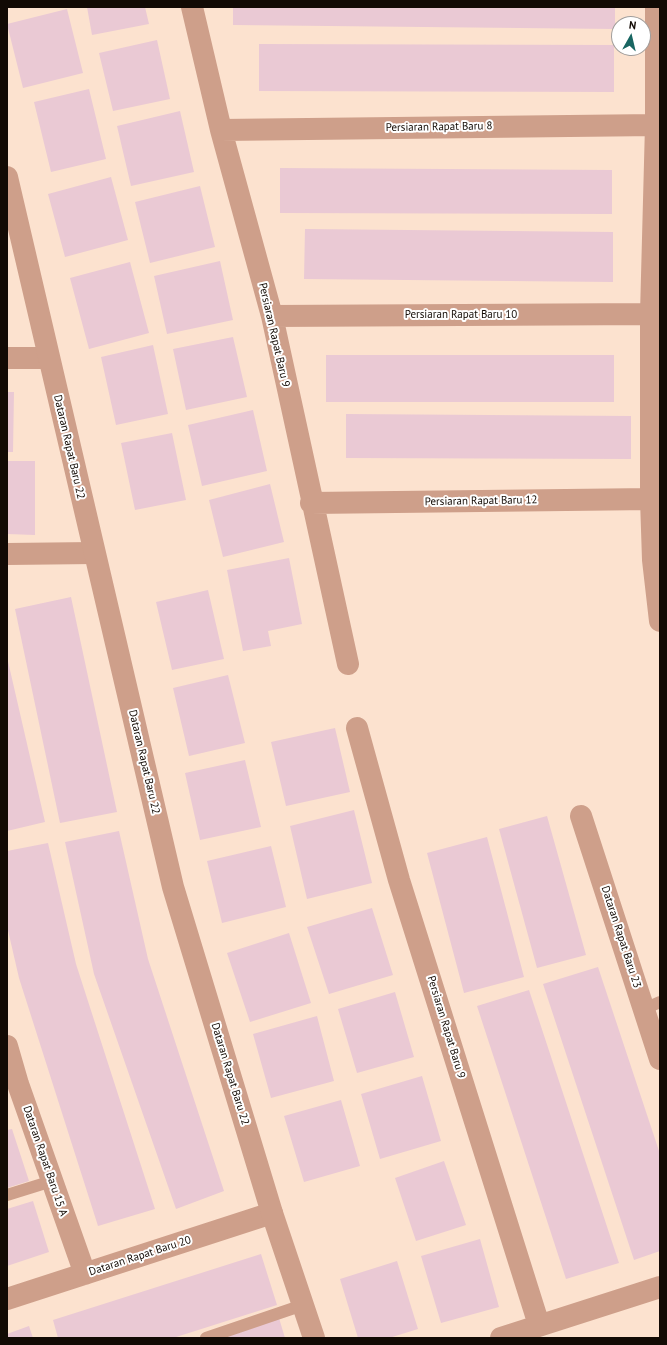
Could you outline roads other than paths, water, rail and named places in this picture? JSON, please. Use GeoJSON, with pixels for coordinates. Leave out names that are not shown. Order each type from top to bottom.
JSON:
{"type":"FeatureCollection","features":[{"type":"Feature","properties":{"kind":"street","name":"Persiaran Rapat Baru 9"},"geometry":{"type":"LineString","coordinates":[[192,7],[221,130],[272,316],[311,503],[348,664]]}},
{"type":"Feature","properties":{"kind":"street"},"geometry":{"type":"LineString","coordinates":[[656,7],[656,124],[651,314],[651,499],[653,560],[660,621]]}},
{"type":"Feature","properties":{"kind":"street","name":"Persiaran Rapat Baru 8"},"geometry":{"type":"LineString","coordinates":[[221,130],[656,124]]}},
{"type":"Feature","properties":{"kind":"street","name":"Dataran Rapat Baru 22"},"geometry":{"type":"LineString","coordinates":[[7,177],[48,358],[173,887],[272,1213],[314,1338]]}},
{"type":"Feature","properties":{"kind":"street","name":"Persiaran Rapat Baru 10"},"geometry":{"type":"LineString","coordinates":[[272,316],[651,314]]}},
{"type":"Feature","properties":{"kind":"street"},"geometry":{"type":"LineString","coordinates":[[7,358],[48,358]]}},
{"type":"Feature","properties":{"kind":"street","name":"Persiaran Rapat Baru 12"},"geometry":{"type":"LineString","coordinates":[[311,503],[651,499]]}},
{"type":"Feature","properties":{"kind":"street"},"geometry":{"type":"LineString","coordinates":[[7,554],[94,552]]}},
{"type":"Feature","properties":{"kind":"street","name":"Persiaran Rapat Baru 9"},"geometry":{"type":"LineString","coordinates":[[358,728],[399,880],[539,1324]]}},
{"type":"Feature","properties":{"kind":"street","name":"Dataran Rapat Baru 23"},"geometry":{"type":"LineString","coordinates":[[581,816],[652,1005],[658,1047]]}},
{"type":"Feature","properties":{"kind":"street","name":"Dataran Rapat Baru 15 A"},"geometry":{"type":"LineString","coordinates":[[7,1046],[13,1086],[52,1181],[85,1274]]}},
{"type":"Feature","properties":{"kind":"street","name":"Dataran Rapat Baru 20"},"geometry":{"type":"LineString","coordinates":[[7,1299],[272,1213]]}},
{"type":"Feature","properties":{"kind":"street"},"geometry":{"type":"LineString","coordinates":[[501,1338],[539,1324],[660,1287]]}},
{"type":"Feature","properties":{"kind":"lane"},"geometry":{"type":"LineString","coordinates":[[7,1195],[52,1181]]}},
{"type":"Feature","properties":{"kind":"lane"},"geometry":{"type":"LineString","coordinates":[[206,1338],[303,1305]]}}]}
